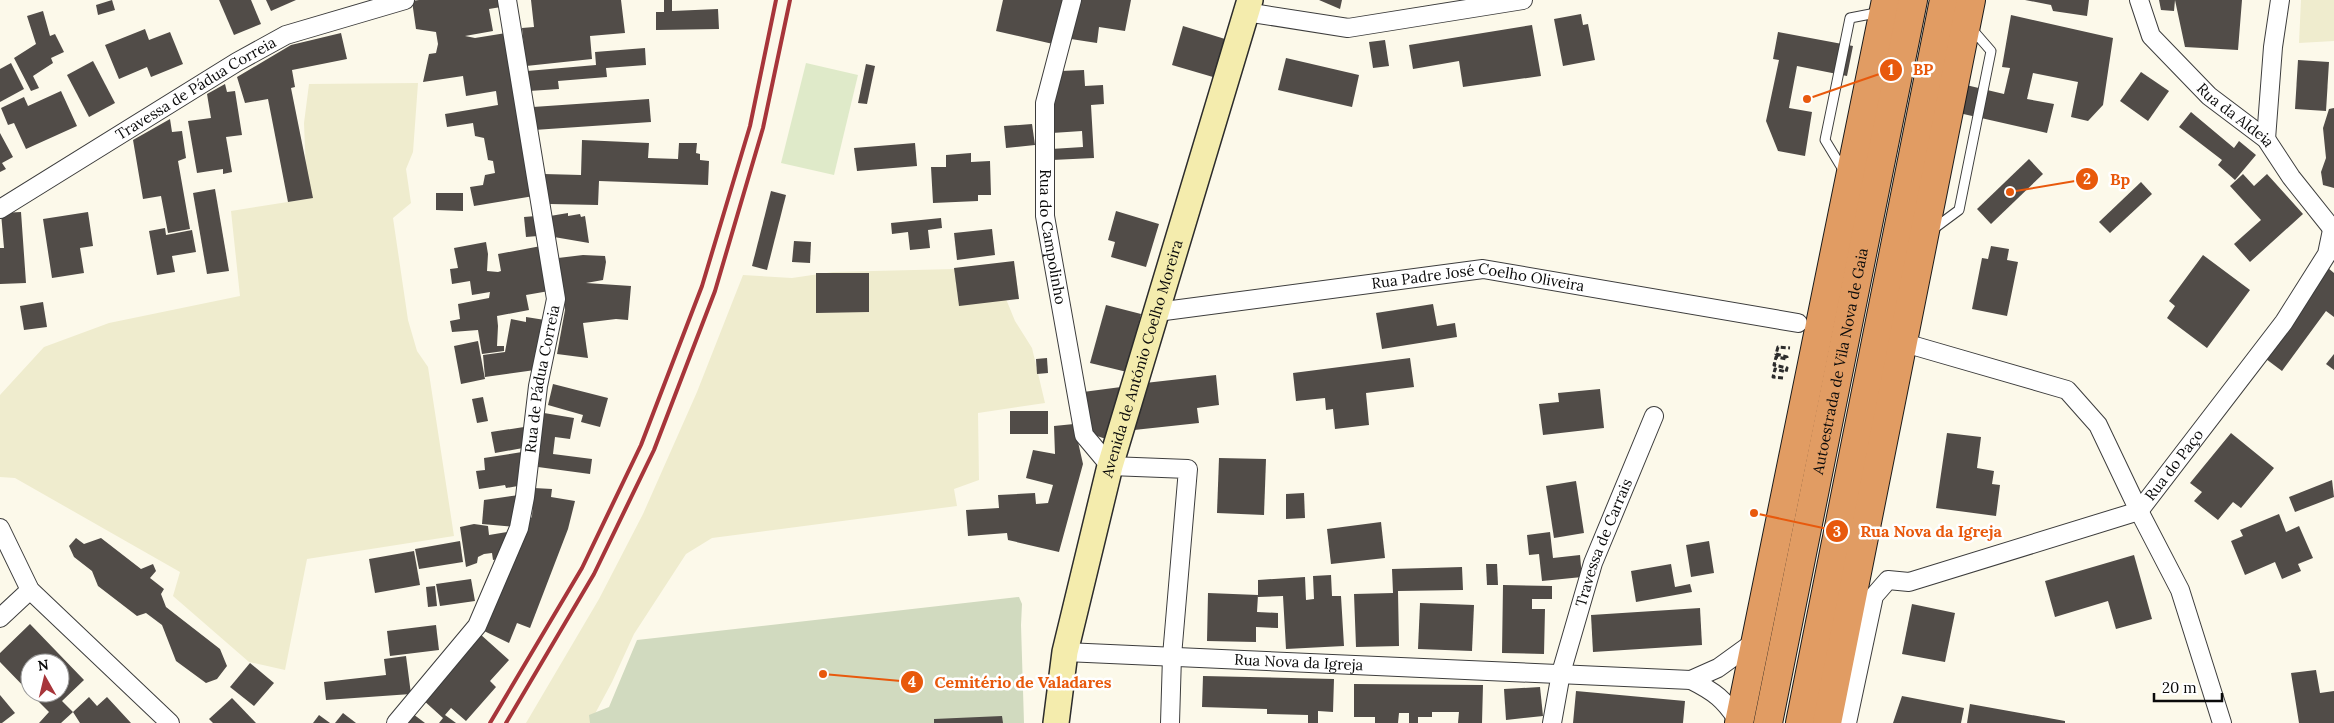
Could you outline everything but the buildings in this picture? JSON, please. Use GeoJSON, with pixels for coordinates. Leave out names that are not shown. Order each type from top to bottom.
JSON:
{"type":"FeatureCollection","features":[{"type":"Feature","properties":{"kind":"highway","name":"Autoestrada de Vila Nova de Gaia"},"geometry":{"type":"LineString","coordinates":[[1768,723],[1913,0]]}},
{"type":"Feature","properties":{"kind":"highway","name":"Autoestrada de Vila Nova de Gaia"},"geometry":{"type":"LineString","coordinates":[[1800,723],[1944,0]]}},
{"type":"Feature","properties":{"kind":"highway"},"geometry":{"type":"LineString","coordinates":[[1739,722],[1885,6]]}},
{"type":"Feature","properties":{"kind":"highway"},"geometry":{"type":"LineString","coordinates":[[1827,723],[1968,12]]}},
{"type":"Feature","properties":{"kind":"street","name":"Travessa de Pádua Correia"},"geometry":{"type":"LineString","coordinates":[[0,209],[229,67],[286,35],[405,0]]}},
{"type":"Feature","properties":{"kind":"street","name":"Rua de Pádua Correia"},"geometry":{"type":"LineString","coordinates":[[396,723],[477,626],[519,528],[525,497],[538,386],[556,299],[508,0]]}},
{"type":"Feature","properties":{"kind":"street","name":"Rua do Campolinho"},"geometry":{"type":"LineString","coordinates":[[1072,0],[1044,103],[1045,216],[1084,436],[1110,466]]}},
{"type":"Feature","properties":{"kind":"street"},"geometry":{"type":"LineString","coordinates":[[1248,6],[1348,28],[1523,0]]}},
{"type":"Feature","properties":{"kind":"street","name":"Rua da Aldeia"},"geometry":{"type":"LineString","coordinates":[[2139,0],[2151,36],[2209,96],[2266,139],[2291,177],[2333,231]]}},
{"type":"Feature","properties":{"kind":"street"},"geometry":{"type":"LineString","coordinates":[[2266,139],[2273,47],[2280,0]]}},
{"type":"Feature","properties":{"kind":"street","name":"Avenida de António Coelho Moreira"},"geometry":{"type":"LineString","coordinates":[[1056,723],[1065,652],[1110,466],[1133,384],[1157,312],[1248,6]]}},
{"type":"Feature","properties":{"kind":"street","name":"Rua do Paço"},"geometry":{"type":"LineString","coordinates":[[2222,723],[2180,590],[2139,512],[2284,322],[2327,254],[2333,231]]}},
{"type":"Feature","properties":{"kind":"street","name":"Rua Padre José Coelho Oliveira"},"geometry":{"type":"LineString","coordinates":[[1157,312],[1483,270],[1797,323]]}},
{"type":"Feature","properties":{"kind":"street"},"geometry":{"type":"LineString","coordinates":[[1846,723],[1874,596],[1888,580],[1909,582],[2139,512],[2098,426],[2067,390],[1915,346]]}},
{"type":"Feature","properties":{"kind":"street","name":"Travessa de Carrais"},"geometry":{"type":"LineString","coordinates":[[1552,723],[1561,673],[1593,563],[1654,416]]}},
{"type":"Feature","properties":{"kind":"street"},"geometry":{"type":"LineString","coordinates":[[1110,466],[1188,469],[1172,656],[1170,723]]}},
{"type":"Feature","properties":{"kind":"street"},"geometry":{"type":"LineString","coordinates":[[0,528],[30,590],[170,723]]}},
{"type":"Feature","properties":{"kind":"street"},"geometry":{"type":"LineString","coordinates":[[0,618],[30,590]]}},
{"type":"Feature","properties":{"kind":"street","name":"Rua Nova da Igreja"},"geometry":{"type":"LineString","coordinates":[[1691,680],[1718,668],[1754,642]]}},
{"type":"Feature","properties":{"kind":"street","name":"Rua Nova da Igreja"},"geometry":{"type":"LineString","coordinates":[[1065,652],[1691,680],[1714,691],[1726,701],[1739,722]]}},
{"type":"Feature","properties":{"kind":"path"},"geometry":{"type":"LineString","coordinates":[[1773,377],[1775,369],[1786,372],[1787,368],[1774,365],[1776,357],[1787,359],[1788,357],[1776,354],[1778,347],[1790,349],[1797,323]]}},
{"type":"Feature","properties":{"kind":"shaded area"},"geometry":{"type":"Polygon","coordinates":[[[2301,0],[2334,0],[2334,41],[2299,43],[2301,0]]]}},
{"type":"Feature","properties":{"kind":"shaded area"},"geometry":{"type":"Polygon","coordinates":[[[418,83],[413,152],[406,169],[411,203],[393,218],[408,320],[417,351],[428,367],[454,536],[307,559],[285,670],[249,662],[173,596],[180,572],[15,478],[0,477],[0,395],[44,347],[109,323],[240,296],[231,211],[307,199],[304,123],[309,84],[418,83]]]}},
{"type":"Feature","properties":{"kind":"shaded area"},"geometry":{"type":"Polygon","coordinates":[[[955,269],[1006,299],[1015,321],[1032,348],[1045,403],[978,413],[979,480],[954,489],[957,506],[712,538],[686,554],[634,634],[612,682],[590,723],[526,723],[599,599],[643,514],[697,392],[743,275],[792,278],[833,272],[955,269]]]}},
{"type":"Feature","properties":{"kind":"green space"},"geometry":{"type":"Polygon","coordinates":[[[806,63],[858,75],[834,175],[781,163],[806,63]]]}},
{"type":"Feature","properties":{"kind":"green space"},"geometry":{"type":"Polygon","coordinates":[[[1019,597],[1022,604],[1024,723],[590,723],[589,715],[609,707],[637,640],[1019,597]]]}},
{"type":"Feature","properties":{"kind":"railway"},"geometry":{"type":"LineString","coordinates":[[490,723],[582,568],[641,445],[702,286],[750,126],[776,0]]}},
{"type":"Feature","properties":{"kind":"railway"},"geometry":{"type":"LineString","coordinates":[[506,723],[594,574],[654,450],[715,291],[763,128],[790,0]]}},
{"type":"Feature","properties":{"kind":"place","name":"BP"},"geometry":{"type":"Point","coordinates":[1807,99]}},
{"type":"Feature","properties":{"kind":"place","name":"Bp"},"geometry":{"type":"Point","coordinates":[2010,192]}},
{"type":"Feature","properties":{"kind":"place","name":"Rua Nova da Igreja"},"geometry":{"type":"Point","coordinates":[1754,513]}},
{"type":"Feature","properties":{"kind":"place","name":"Cemitério de Valadares"},"geometry":{"type":"Point","coordinates":[823,674]}}]}
